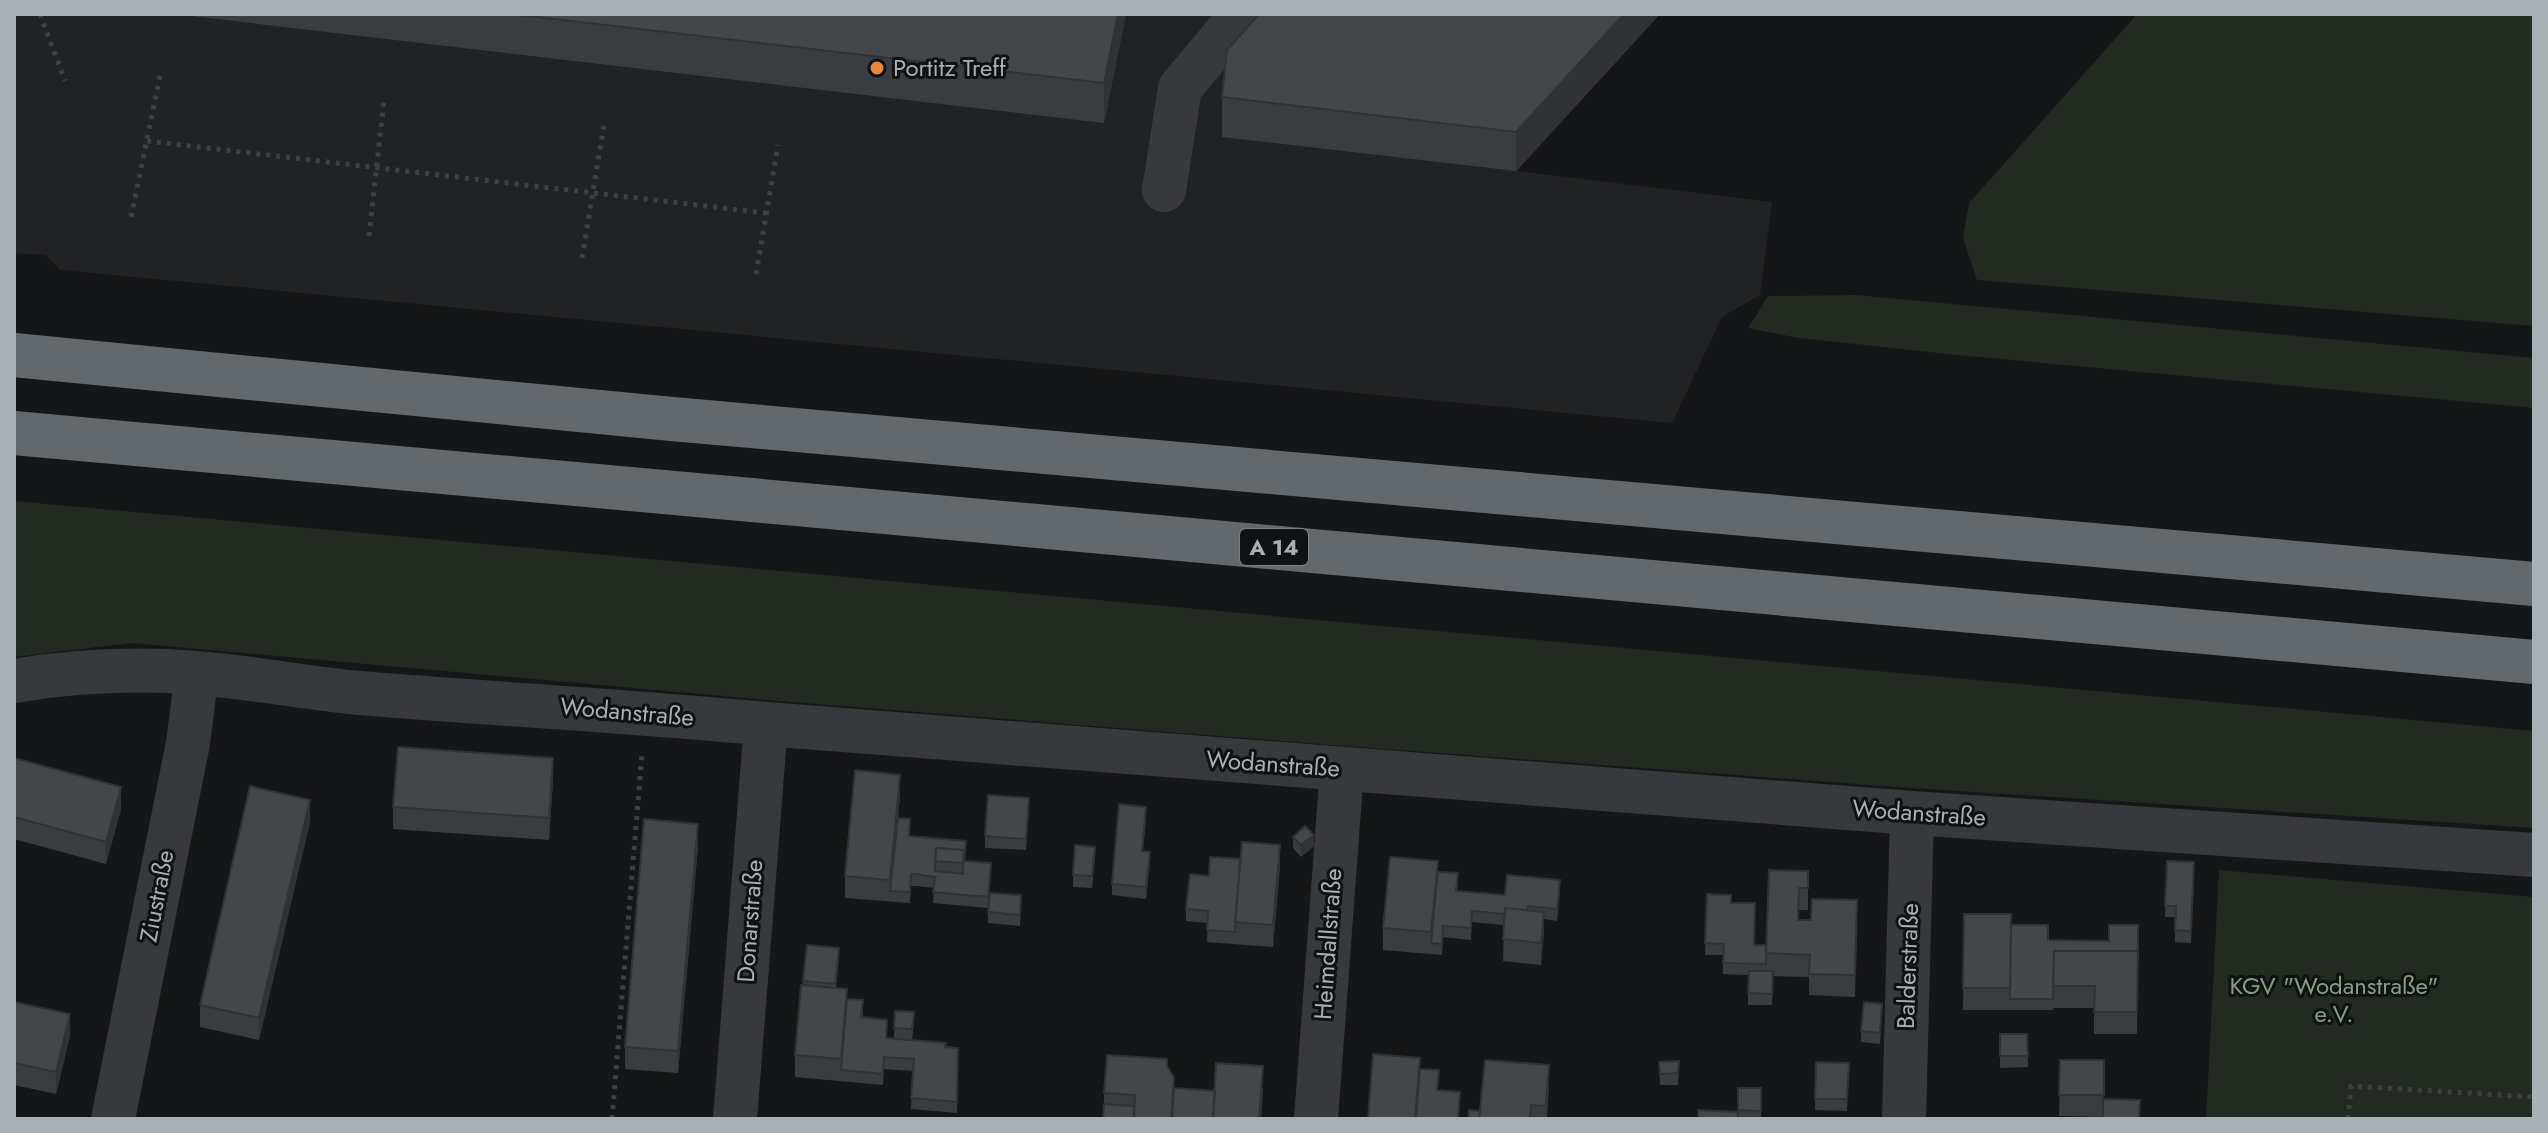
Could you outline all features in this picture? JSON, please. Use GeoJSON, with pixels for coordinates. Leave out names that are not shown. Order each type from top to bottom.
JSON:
{"type":"FeatureCollection","features":[{"type":"Feature","properties":{"kind":"highway"},"geometry":{"type":"LineString","coordinates":[[14,355],[657,417],[2534,584]]}},
{"type":"Feature","properties":{"kind":"highway","name":"A 14"},"geometry":{"type":"LineString","coordinates":[[14,433],[2534,662]]}},
{"type":"Feature","properties":{"kind":"street"},"geometry":{"type":"LineString","coordinates":[[1164,190],[1180,88],[1242,14]]}},
{"type":"Feature","properties":{"kind":"street","name":"Wodanstraße"},"geometry":{"type":"LineString","coordinates":[[14,681],[54,674],[135,670],[197,673],[356,692],[646,712],[1342,769],[1912,813],[2534,855]]}},
{"type":"Feature","properties":{"kind":"street","name":"Ziustraße"},"geometry":{"type":"LineString","coordinates":[[113,1119],[188,743],[197,673]]}},
{"type":"Feature","properties":{"kind":"street","name":"Donarstraße"},"geometry":{"type":"LineString","coordinates":[[735,1119],[766,724]]}},
{"type":"Feature","properties":{"kind":"street","name":"Heimdallstraße"},"geometry":{"type":"LineString","coordinates":[[1316,1119],[1342,769]]}},
{"type":"Feature","properties":{"kind":"street","name":"Balderstraße"},"geometry":{"type":"LineString","coordinates":[[1904,1119],[1912,813]]}},
{"type":"Feature","properties":{"kind":"path"},"geometry":{"type":"LineString","coordinates":[[40,14],[65,81]]}},
{"type":"Feature","properties":{"kind":"path"},"geometry":{"type":"LineString","coordinates":[[131,217],[160,76]]}},
{"type":"Feature","properties":{"kind":"path"},"geometry":{"type":"LineString","coordinates":[[369,236],[384,100]]}},
{"type":"Feature","properties":{"kind":"path"},"geometry":{"type":"LineString","coordinates":[[582,258],[604,125]]}},
{"type":"Feature","properties":{"kind":"path"},"geometry":{"type":"LineString","coordinates":[[147,141],[766,213]]}},
{"type":"Feature","properties":{"kind":"path"},"geometry":{"type":"LineString","coordinates":[[756,274],[778,145]]}},
{"type":"Feature","properties":{"kind":"path"},"geometry":{"type":"LineString","coordinates":[[612,1119],[646,712]]}},
{"type":"Feature","properties":{"kind":"path"},"geometry":{"type":"LineString","coordinates":[[2348,1119],[2351,1086],[2534,1097]]}},
{"type":"Feature","properties":{"kind":"shaded area"},"geometry":{"type":"Polygon","coordinates":[[[14,14],[1660,14],[1517,171],[1772,202],[1760,295],[1722,317],[1672,423],[60,270],[46,255],[14,253],[14,14]]]}},
{"type":"Feature","properties":{"kind":"green space"},"geometry":{"type":"Polygon","coordinates":[[[2137,14],[2534,14],[2534,326],[1977,280],[1963,238],[1969,203],[2137,14]]]}},
{"type":"Feature","properties":{"kind":"green space"},"geometry":{"type":"Polygon","coordinates":[[[1856,295],[2534,358],[2534,408],[1957,355],[1799,338],[1748,328],[1768,296],[1856,295]]]}},
{"type":"Feature","properties":{"kind":"green space"},"geometry":{"type":"Polygon","coordinates":[[[14,501],[2534,731],[2534,828],[1911,788],[1344,746],[766,700],[132,643],[14,657],[14,501]]]}},
{"type":"Feature","properties":{"kind":"green space","name":"KGV \"Wodanstraße\" e.V."},"geometry":{"type":"Polygon","coordinates":[[[2219,870],[2534,897],[2534,1119],[2206,1119],[2219,870]]]}},
{"type":"Feature","properties":{"kind":"building"},"geometry":{"type":"Polygon","coordinates":[[[511,14],[1118,14],[1104,83],[511,14]]]}},
{"type":"Feature","properties":{"kind":"building"},"geometry":{"type":"Polygon","coordinates":[[[1259,14],[1624,14],[1516,132],[1222,97],[1227,50],[1259,14]]]}},
{"type":"Feature","properties":{"kind":"building"},"geometry":{"type":"Polygon","coordinates":[[[398,747],[553,758],[549,818],[393,807],[398,747]]]}},
{"type":"Feature","properties":{"kind":"building"},"geometry":{"type":"Polygon","coordinates":[[[14,758],[121,787],[106,842],[14,817],[14,758]]]}},
{"type":"Feature","properties":{"kind":"building"},"geometry":{"type":"Polygon","coordinates":[[[855,770],[900,775],[890,880],[845,876],[855,770]]]}},
{"type":"Feature","properties":{"kind":"building"},"geometry":{"type":"Polygon","coordinates":[[[250,786],[310,800],[259,1018],[200,1005],[250,786]]]}},
{"type":"Feature","properties":{"kind":"building"},"geometry":{"type":"Polygon","coordinates":[[[988,795],[1029,798],[1026,839],[985,836],[988,795]]]}},
{"type":"Feature","properties":{"kind":"building"},"geometry":{"type":"Polygon","coordinates":[[[1119,804],[1146,807],[1142,851],[1150,852],[1146,887],[1112,884],[1119,804]]]}},
{"type":"Feature","properties":{"kind":"building"},"geometry":{"type":"Polygon","coordinates":[[[898,818],[910,819],[909,836],[966,841],[964,861],[991,863],[988,897],[933,892],[935,877],[916,874],[911,874],[910,892],[890,891],[898,818]],[[936,848],[935,871],[963,874],[964,850],[936,848]]]}},
{"type":"Feature","properties":{"kind":"building"},"geometry":{"type":"Polygon","coordinates":[[[644,819],[698,824],[678,1051],[625,1047],[644,819]]]}},
{"type":"Feature","properties":{"kind":"building"},"geometry":{"type":"Polygon","coordinates":[[[1305,826],[1314,835],[1301,845],[1293,837],[1305,826]]]}},
{"type":"Feature","properties":{"kind":"building"},"geometry":{"type":"Polygon","coordinates":[[[1242,842],[1280,845],[1273,925],[1235,922],[1242,842]]]}},
{"type":"Feature","properties":{"kind":"building"},"geometry":{"type":"Polygon","coordinates":[[[1075,845],[1095,847],[1092,876],[1073,875],[1075,845]]]}},
{"type":"Feature","properties":{"kind":"building"},"geometry":{"type":"Polygon","coordinates":[[[936,848],[964,850],[963,863],[935,861],[936,848]]]}},
{"type":"Feature","properties":{"kind":"building"},"geometry":{"type":"Polygon","coordinates":[[[1210,857],[1240,859],[1235,932],[1207,930],[1208,911],[1186,909],[1190,874],[1209,876],[1210,857]]]}},
{"type":"Feature","properties":{"kind":"building"},"geometry":{"type":"Polygon","coordinates":[[[1390,857],[1438,861],[1431,932],[1383,928],[1390,857]]]}},
{"type":"Feature","properties":{"kind":"building"},"geometry":{"type":"Polygon","coordinates":[[[2167,861],[2194,862],[2191,931],[2175,930],[2176,906],[2165,906],[2167,861]]]}},
{"type":"Feature","properties":{"kind":"building"},"geometry":{"type":"Polygon","coordinates":[[[1769,870],[1808,871],[1808,888],[1799,888],[1798,920],[1811,920],[1812,899],[1857,900],[1855,975],[1809,974],[1810,955],[1766,953],[1769,870]]]}},
{"type":"Feature","properties":{"kind":"building"},"geometry":{"type":"Polygon","coordinates":[[[1438,872],[1458,873],[1456,891],[1505,895],[1507,875],[1560,880],[1557,909],[1528,906],[1527,910],[1505,908],[1505,914],[1472,911],[1471,928],[1443,926],[1442,944],[1431,943],[1438,872]]]}},
{"type":"Feature","properties":{"kind":"building"},"geometry":{"type":"Polygon","coordinates":[[[990,893],[1021,895],[1020,915],[988,912],[990,893]]]}},
{"type":"Feature","properties":{"kind":"building"},"geometry":{"type":"Polygon","coordinates":[[[1707,894],[1731,895],[1731,903],[1755,903],[1754,945],[1766,945],[1766,964],[1723,963],[1724,944],[1705,943],[1707,894]]]}},
{"type":"Feature","properties":{"kind":"building"},"geometry":{"type":"Polygon","coordinates":[[[1505,908],[1544,912],[1541,943],[1503,939],[1505,908]]]}},
{"type":"Feature","properties":{"kind":"building"},"geometry":{"type":"Polygon","coordinates":[[[1964,914],[2011,914],[2010,988],[1963,988],[1964,914]]]}},
{"type":"Feature","properties":{"kind":"building"},"geometry":{"type":"Polygon","coordinates":[[[2011,925],[2048,925],[2048,940],[2109,941],[2109,925],[2138,925],[2138,951],[2054,951],[2053,999],[2010,999],[2011,925]]]}},
{"type":"Feature","properties":{"kind":"building"},"geometry":{"type":"Polygon","coordinates":[[[807,945],[839,948],[835,984],[803,981],[807,945]]]}},
{"type":"Feature","properties":{"kind":"building"},"geometry":{"type":"Polygon","coordinates":[[[2054,951],[2138,951],[2137,1012],[2094,1012],[2095,986],[2053,986],[2054,951]]]}},
{"type":"Feature","properties":{"kind":"building"},"geometry":{"type":"Polygon","coordinates":[[[1749,971],[1773,971],[1772,994],[1748,993],[1749,971]]]}},
{"type":"Feature","properties":{"kind":"building"},"geometry":{"type":"Polygon","coordinates":[[[801,985],[847,989],[841,1059],[795,1055],[801,985]]]}},
{"type":"Feature","properties":{"kind":"building"},"geometry":{"type":"Polygon","coordinates":[[[847,999],[863,1000],[861,1017],[887,1020],[886,1038],[946,1043],[945,1047],[958,1048],[957,1102],[911,1098],[914,1059],[884,1057],[883,1074],[841,1070],[847,999]]]}},
{"type":"Feature","properties":{"kind":"building"},"geometry":{"type":"Polygon","coordinates":[[[14,1002],[70,1014],[56,1072],[14,1063],[14,1002]]]}},
{"type":"Feature","properties":{"kind":"building"},"geometry":{"type":"Polygon","coordinates":[[[1864,1002],[1882,1004],[1880,1033],[1861,1031],[1864,1002]]]}},
{"type":"Feature","properties":{"kind":"building"},"geometry":{"type":"Polygon","coordinates":[[[895,1011],[914,1012],[912,1029],[894,1028],[895,1011]]]}},
{"type":"Feature","properties":{"kind":"building"},"geometry":{"type":"Polygon","coordinates":[[[2000,1034],[2027,1034],[2028,1056],[2000,1056],[2000,1034]]]}},
{"type":"Feature","properties":{"kind":"building"},"geometry":{"type":"Polygon","coordinates":[[[1373,1054],[1420,1058],[1415,1119],[1368,1119],[1373,1054]]]}},
{"type":"Feature","properties":{"kind":"building"},"geometry":{"type":"Polygon","coordinates":[[[1107,1055],[1167,1059],[1167,1066],[1174,1078],[1171,1119],[1134,1119],[1135,1095],[1104,1093],[1107,1055]]]}},
{"type":"Feature","properties":{"kind":"building"},"geometry":{"type":"Polygon","coordinates":[[[1485,1060],[1549,1065],[1546,1106],[1531,1105],[1530,1119],[1479,1119],[1485,1060]]]}},
{"type":"Feature","properties":{"kind":"building"},"geometry":{"type":"Polygon","coordinates":[[[2060,1060],[2104,1060],[2104,1095],[2059,1095],[2060,1060]]]}},
{"type":"Feature","properties":{"kind":"building"},"geometry":{"type":"Polygon","coordinates":[[[1679,1061],[1678,1073],[1660,1074],[1659,1062],[1679,1061]]]}},
{"type":"Feature","properties":{"kind":"building"},"geometry":{"type":"Polygon","coordinates":[[[1816,1062],[1849,1063],[1847,1099],[1815,1099],[1816,1062]]]}},
{"type":"Feature","properties":{"kind":"building"},"geometry":{"type":"Polygon","coordinates":[[[1216,1063],[1263,1066],[1259,1119],[1213,1119],[1216,1063]]]}},
{"type":"Feature","properties":{"kind":"building"},"geometry":{"type":"Polygon","coordinates":[[[1420,1069],[1439,1070],[1437,1090],[1460,1092],[1458,1119],[1416,1119],[1420,1069]]]}},
{"type":"Feature","properties":{"kind":"building"},"geometry":{"type":"Polygon","coordinates":[[[1174,1088],[1215,1091],[1213,1119],[1172,1119],[1174,1088]]]}},
{"type":"Feature","properties":{"kind":"building"},"geometry":{"type":"Polygon","coordinates":[[[1738,1088],[1761,1088],[1761,1111],[1738,1110],[1738,1088]]]}},
{"type":"Feature","properties":{"kind":"building"},"geometry":{"type":"Polygon","coordinates":[[[2103,1099],[2140,1100],[2139,1119],[2103,1119],[2103,1099]]]}},
{"type":"Feature","properties":{"kind":"building"},"geometry":{"type":"Polygon","coordinates":[[[1104,1104],[1134,1106],[1134,1119],[1103,1119],[1104,1104]]]}},
{"type":"Feature","properties":{"kind":"building"},"geometry":{"type":"Polygon","coordinates":[[[1469,1110],[1480,1111],[1479,1119],[1468,1119],[1469,1110]]]}},
{"type":"Feature","properties":{"kind":"building"},"geometry":{"type":"Polygon","coordinates":[[[1698,1110],[1738,1112],[1738,1119],[1698,1119],[1698,1110]]]}},
{"type":"Feature","properties":{"kind":"place","name":"Portitz Treff"},"geometry":{"type":"Point","coordinates":[877,68]}}]}
